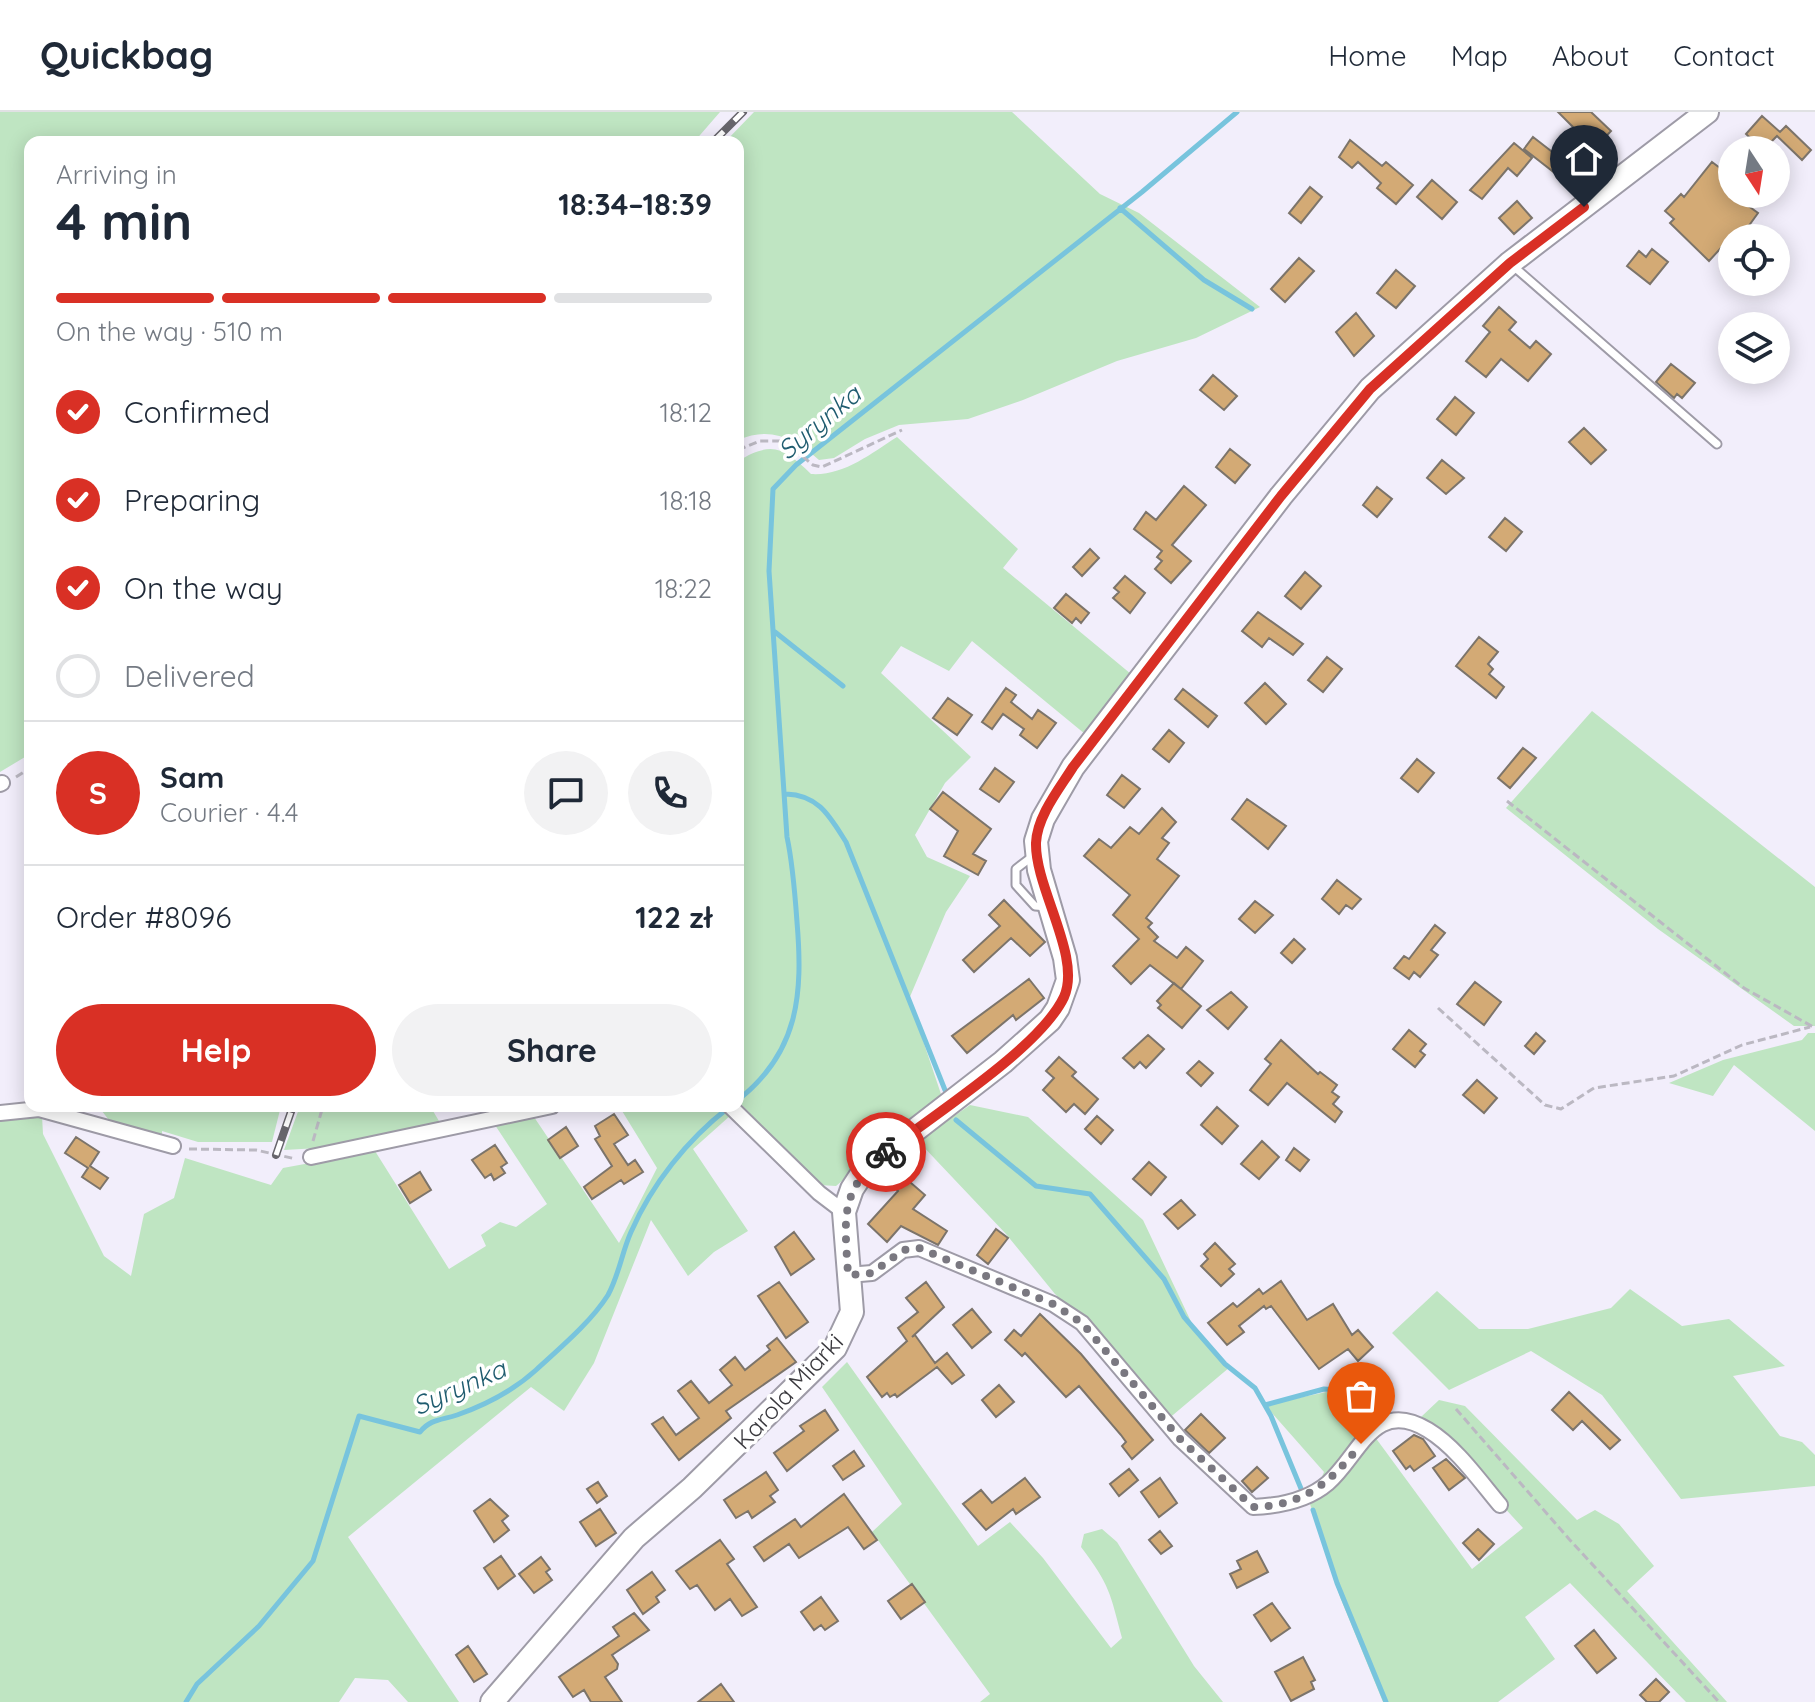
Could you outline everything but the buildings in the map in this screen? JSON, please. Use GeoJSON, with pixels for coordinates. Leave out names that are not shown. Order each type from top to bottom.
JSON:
{"type":"FeatureCollection","features":[{"type":"Feature","properties":{"kind":"street","name":"Karola Miarki"},"geometry":{"type":"LineString","coordinates":[[497,1700],[634,1538],[726,1456],[835,1348],[852,1312],[844,1212],[852,1189],[865,1169],[1003,1062],[1058,1008],[1068,980],[1036,841],[1043,819],[1073,767],[1281,496],[1370,389],[1510,263],[1707,112]]}},
{"type":"Feature","properties":{"kind":"street"},"geometry":{"type":"LineString","coordinates":[[0,1113],[24,1111]]}},
{"type":"Feature","properties":{"kind":"street"},"geometry":{"type":"LineString","coordinates":[[50,1112],[173,1146]]}},
{"type":"Feature","properties":{"kind":"street"},"geometry":{"type":"LineString","coordinates":[[311,1157],[524,1112]]}},
{"type":"Feature","properties":{"kind":"street"},"geometry":{"type":"LineString","coordinates":[[735,1112],[819,1193],[844,1212]]}},
{"type":"Feature","properties":{"kind":"street"},"geometry":{"type":"LineString","coordinates":[[848,1275],[872,1273],[903,1250],[919,1248],[1053,1304],[1082,1323],[1180,1439],[1253,1507],[1306,1498],[1329,1482],[1375,1428],[1397,1420],[1427,1430],[1500,1505]]}},
{"type":"Feature","properties":{"kind":"lane"},"geometry":{"type":"LineString","coordinates":[[1510,263],[1717,444]]}},
{"type":"Feature","properties":{"kind":"path"},"geometry":{"type":"LineString","coordinates":[[744,448],[771,439],[784,441],[813,465],[832,466],[902,430]]}},
{"type":"Feature","properties":{"kind":"path"},"geometry":{"type":"LineString","coordinates":[[1507,801],[1744,988],[1813,1027]]}},
{"type":"Feature","properties":{"kind":"path"},"geometry":{"type":"LineString","coordinates":[[1438,1008],[1545,1105],[1561,1109],[1571,1099],[1594,1088],[1674,1076],[1742,1045],[1813,1027]]}},
{"type":"Feature","properties":{"kind":"path"},"geometry":{"type":"LineString","coordinates":[[173,1146],[206,1151],[256,1150],[293,1159],[311,1157],[322,1112]]}},
{"type":"Feature","properties":{"kind":"path"},"geometry":{"type":"LineString","coordinates":[[1456,1409],[1569,1539],[1719,1702]]}},
{"type":"Feature","properties":{"kind":"green space"},"geometry":{"type":"Polygon","coordinates":[[[0,112],[720,112],[699,136],[24,136],[24,758],[0,772],[0,112]]]}},
{"type":"Feature","properties":{"kind":"green space"},"geometry":{"type":"Polygon","coordinates":[[[754,112],[1012,112],[1100,194],[1139,213],[1260,307],[1196,338],[1117,361],[968,419],[899,425],[865,439],[834,458],[819,460],[782,436],[761,434],[744,438],[744,136],[731,136],[754,112]]]}},
{"type":"Feature","properties":{"kind":"green space"},"geometry":{"type":"Polygon","coordinates":[[[897,437],[1018,549],[1003,568],[1131,674],[1085,734],[972,641],[949,671],[901,646],[881,673],[971,757],[945,783],[915,835],[927,857],[970,876],[946,912],[909,999],[942,1097],[836,1186],[819,1185],[744,1107],[744,458],[769,449],[778,450],[811,474],[823,474],[856,463],[897,437]]]}},
{"type":"Feature","properties":{"kind":"green space"},"geometry":{"type":"Polygon","coordinates":[[[1592,711],[1815,887],[1815,1026],[1794,1026],[1658,929],[1506,808],[1592,711]]]}},
{"type":"Feature","properties":{"kind":"green space"},"geometry":{"type":"Polygon","coordinates":[[[1808,1033],[1815,1033],[1815,1131],[1734,1065],[1713,1096],[1669,1083],[1723,1060],[1802,1040],[1808,1033]]]}},
{"type":"Feature","properties":{"kind":"green space"},"geometry":{"type":"Polygon","coordinates":[[[970,1105],[1028,1117],[1143,1220],[1195,1330],[1230,1367],[1167,1420],[1115,1352],[1055,1294],[1006,1234],[918,1141],[970,1105]]]}},
{"type":"Feature","properties":{"kind":"green space"},"geometry":{"type":"Polygon","coordinates":[[[103,1112],[280,1112],[272,1142],[198,1142],[162,1131],[162,1137],[112,1124],[103,1112]]]}},
{"type":"Feature","properties":{"kind":"green space"},"geometry":{"type":"Polygon","coordinates":[[[298,1112],[434,1112],[442,1126],[319,1148],[284,1150],[298,1112]]]}},
{"type":"Feature","properties":{"kind":"green space"},"geometry":{"type":"Polygon","coordinates":[[[623,1112],[728,1112],[731,1115],[693,1149],[748,1231],[714,1252],[688,1276],[651,1220],[594,1363],[564,1411],[531,1387],[348,1537],[459,1702],[408,1702],[388,1680],[355,1678],[339,1702],[0,1702],[0,1118],[42,1116],[43,1134],[104,1256],[131,1276],[144,1214],[174,1198],[185,1158],[271,1185],[283,1168],[375,1151],[449,1269],[486,1246],[481,1235],[500,1222],[516,1227],[547,1204],[495,1125],[534,1117],[619,1243],[657,1168],[623,1112]]]}},
{"type":"Feature","properties":{"kind":"green space"},"geometry":{"type":"Polygon","coordinates":[[[1630,1289],[1682,1326],[1729,1319],[1785,1366],[1733,1376],[1780,1436],[1802,1442],[1815,1455],[1815,1486],[1681,1499],[1602,1395],[1531,1351],[1449,1390],[1392,1333],[1437,1291],[1479,1329],[1528,1329],[1611,1308],[1630,1289]]]}},
{"type":"Feature","properties":{"kind":"green space"},"geometry":{"type":"Polygon","coordinates":[[[847,1362],[978,1546],[1010,1522],[1043,1558],[1111,1648],[1122,1638],[1115,1610],[1104,1581],[1081,1547],[1084,1534],[1102,1529],[1117,1542],[1194,1666],[1223,1702],[980,1702],[990,1694],[872,1532],[902,1504],[822,1387],[847,1362]]]}},
{"type":"Feature","properties":{"kind":"green space"},"geometry":{"type":"Polygon","coordinates":[[[1331,1391],[1375,1437],[1472,1569],[1523,1528],[1421,1417],[1439,1400],[1465,1406],[1577,1520],[1595,1510],[1619,1524],[1654,1566],[1627,1591],[1727,1702],[1686,1702],[1570,1583],[1525,1617],[1555,1659],[1498,1702],[1383,1702],[1340,1597],[1310,1504],[1324,1472],[1265,1405],[1331,1391]]]}},
{"type":"Feature","properties":{"kind":"waterway","name":"Syrynka"},"geometry":{"type":"LineString","coordinates":[[744,1095],[774,1062],[785,1042],[793,1020],[799,973],[769,571],[773,489],[796,465],[1142,192],[1237,112]]}},
{"type":"Feature","properties":{"kind":"waterway"},"geometry":{"type":"LineString","coordinates":[[1120,208],[1204,280],[1252,309]]}},
{"type":"Feature","properties":{"kind":"waterway"},"geometry":{"type":"LineString","coordinates":[[775,632],[843,686]]}},
{"type":"Feature","properties":{"kind":"waterway"},"geometry":{"type":"LineString","coordinates":[[786,794],[807,798],[815,803],[829,816],[846,842],[945,1090]]}},
{"type":"Feature","properties":{"kind":"waterway","name":"Syrynka"},"geometry":{"type":"LineString","coordinates":[[186,1702],[197,1684],[259,1626],[313,1561],[359,1416],[420,1432],[432,1422],[488,1402],[527,1377],[575,1334],[601,1305],[612,1287],[631,1232],[649,1197],[685,1149],[723,1112]]}},
{"type":"Feature","properties":{"kind":"waterway"},"geometry":{"type":"LineString","coordinates":[[956,1120],[1036,1186],[1090,1194],[1164,1279],[1184,1317],[1225,1364],[1255,1388],[1271,1416],[1302,1491]]}},
{"type":"Feature","properties":{"kind":"waterway"},"geometry":{"type":"LineString","coordinates":[[1265,1405],[1324,1389],[1337,1390]]}},
{"type":"Feature","properties":{"kind":"waterway"},"geometry":{"type":"LineString","coordinates":[[1313,1510],[1337,1583],[1386,1702]]}},
{"type":"Feature","properties":{"kind":"railway"},"geometry":{"type":"LineString","coordinates":[[719,136],[743,112]]}},
{"type":"Feature","properties":{"kind":"railway"},"geometry":{"type":"LineString","coordinates":[[276,1155],[291,1112]]}},
{"type":"Feature","properties":{"kind":"way so far"},"geometry":{"type":"LineString","coordinates":[[886,1152],[865,1169],[852,1189],[844,1212],[848,1275],[872,1273],[894,1255],[912,1247],[1053,1304],[1082,1323],[1180,1439],[1253,1507],[1271,1507],[1306,1498],[1329,1482],[1361,1444]]}},
{"type":"Feature","properties":{"kind":"route"},"geometry":{"type":"LineString","coordinates":[[886,1152],[1003,1062],[1050,1020],[1065,995],[1068,987],[1065,958],[1039,870],[1036,841],[1043,819],[1073,767],[1281,496],[1370,389],[1510,263],[1584,207]]}}]}
